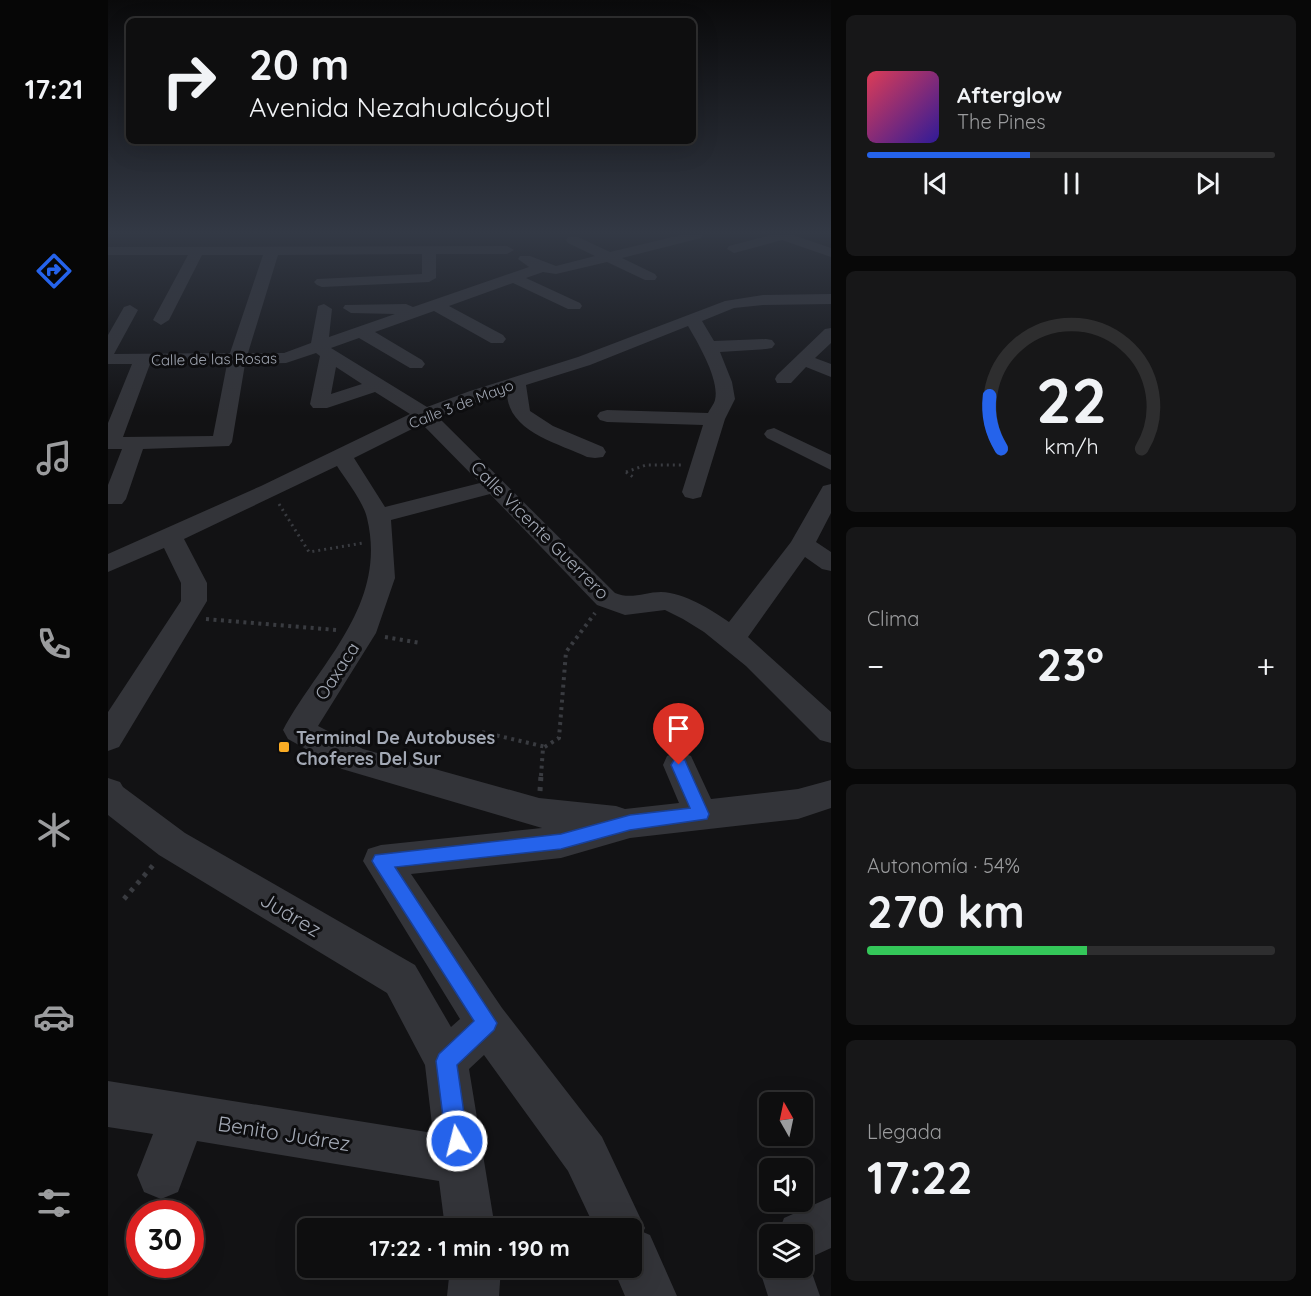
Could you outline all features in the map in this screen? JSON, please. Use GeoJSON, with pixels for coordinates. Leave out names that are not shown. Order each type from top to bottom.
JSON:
{"type":"FeatureCollection","features":[{"type":"Feature","properties":{"kind":"street"},"geometry":{"type":"LineString","coordinates":[[161,320],[174,295]]}},
{"type":"Feature","properties":{"kind":"street"},"geometry":{"type":"LineString","coordinates":[[143,360],[109,443],[222,442],[237,358],[257,295]]}},
{"type":"Feature","properties":{"kind":"street","name":"Calle de las Rosas"},"geometry":{"type":"LineString","coordinates":[[108,359],[286,358],[324,351],[362,332],[461,295]]}},
{"type":"Feature","properties":{"kind":"street"},"geometry":{"type":"LineString","coordinates":[[552,295],[574,306]]}},
{"type":"Feature","properties":{"kind":"street","name":"Calle 3 de Mayo"},"geometry":{"type":"LineString","coordinates":[[108,564],[269,491],[425,415],[584,361],[693,320],[711,310],[731,304],[763,300],[831,299]]}},
{"type":"Feature","properties":{"kind":"street"},"geometry":{"type":"LineString","coordinates":[[351,308],[429,307],[497,339]]}},
{"type":"Feature","properties":{"kind":"street"},"geometry":{"type":"LineString","coordinates":[[324,309],[320,404],[377,385]]}},
{"type":"Feature","properties":{"kind":"street"},"geometry":{"type":"LineString","coordinates":[[108,350],[130,310]]}},
{"type":"Feature","properties":{"kind":"street"},"geometry":{"type":"LineString","coordinates":[[693,320],[709,347],[723,382],[725,399],[715,419],[693,492]]}},
{"type":"Feature","properties":{"kind":"street"},"geometry":{"type":"LineString","coordinates":[[362,332],[416,364]]}},
{"type":"Feature","properties":{"kind":"street"},"geometry":{"type":"LineString","coordinates":[[784,379],[831,333]]}},
{"type":"Feature","properties":{"kind":"street"},"geometry":{"type":"LineString","coordinates":[[709,347],[766,344]]}},
{"type":"Feature","properties":{"kind":"street","name":"Calle Vicente Guerrero"},"geometry":{"type":"LineString","coordinates":[[324,351],[425,415],[606,599],[623,607],[662,601],[672,602],[699,616],[732,638],[831,730]]}},
{"type":"Feature","properties":{"kind":"street"},"geometry":{"type":"LineString","coordinates":[[804,360],[831,371]]}},
{"type":"Feature","properties":{"kind":"street"},"geometry":{"type":"LineString","coordinates":[[517,383],[517,404],[523,415],[536,424],[595,452]]}},
{"type":"Feature","properties":{"kind":"street"},"geometry":{"type":"LineString","coordinates":[[607,416],[715,419]]}},
{"type":"Feature","properties":{"kind":"street"},"geometry":{"type":"LineString","coordinates":[[774,434],[831,463]]}},
{"type":"Feature","properties":{"kind":"street"},"geometry":{"type":"LineString","coordinates":[[114,499],[135,442]]}},
{"type":"Feature","properties":{"kind":"street"},"geometry":{"type":"LineString","coordinates":[[342,456],[380,527],[496,486]]}},
{"type":"Feature","properties":{"kind":"street"},"geometry":{"type":"LineString","coordinates":[[732,638],[802,544],[831,491]]}},
{"type":"Feature","properties":{"kind":"street","name":"Oaxaca"},"geometry":{"type":"LineString","coordinates":[[380,527],[382,578],[362,633],[299,730],[354,760],[539,813],[630,823]]}},
{"type":"Feature","properties":{"kind":"street"},"geometry":{"type":"LineString","coordinates":[[108,738],[194,601],[194,583],[170,534]]}},
{"type":"Feature","properties":{"kind":"street"},"geometry":{"type":"LineString","coordinates":[[802,544],[831,563]]}},
{"type":"Feature","properties":{"kind":"street"},"geometry":{"type":"LineString","coordinates":[[679,765],[701,814]]}},
{"type":"Feature","properties":{"kind":"street"},"geometry":{"type":"LineString","coordinates":[[615,1218],[585,1154],[487,1023],[381,861],[561,842],[630,823],[798,804],[831,794]]}},
{"type":"Feature","properties":{"kind":"street","name":"Juárez"},"geometry":{"type":"LineString","coordinates":[[114,806],[172,844],[401,980],[446,1061]]}},
{"type":"Feature","properties":{"kind":"street"},"geometry":{"type":"LineString","coordinates":[[469,1218],[446,1061],[487,1023]]}},
{"type":"Feature","properties":{"kind":"street","name":"Benito Juárez"},"geometry":{"type":"LineString","coordinates":[[108,1104],[460,1161]]}},
{"type":"Feature","properties":{"kind":"street"},"geometry":{"type":"LineString","coordinates":[[161,1176],[183,1117]]}},
{"type":"Feature","properties":{"kind":"street"},"geometry":{"type":"LineString","coordinates":[[813,1231],[831,1222]]}},
{"type":"Feature","properties":{"kind":"street"},"geometry":{"type":"LineString","coordinates":[[642,1276],[651,1296]]}},
{"type":"Feature","properties":{"kind":"street"},"geometry":{"type":"LineString","coordinates":[[474,1296],[475,1278]]}},
{"type":"Feature","properties":{"kind":"street"},"geometry":{"type":"LineString","coordinates":[[788,1278],[794,1296]]}},
{"type":"Feature","properties":{"kind":"path"},"geometry":{"type":"LineString","coordinates":[[633,477],[626,472],[646,465],[700,465]]}},
{"type":"Feature","properties":{"kind":"path"},"geometry":{"type":"LineString","coordinates":[[269,491],[284,509],[309,552],[380,527]]}},
{"type":"Feature","properties":{"kind":"path"},"geometry":{"type":"LineString","coordinates":[[539,813],[543,748],[559,738],[566,652],[606,599]]}},
{"type":"Feature","properties":{"kind":"path"},"geometry":{"type":"LineString","coordinates":[[184,617],[362,633],[420,643]]}},
{"type":"Feature","properties":{"kind":"path"},"geometry":{"type":"LineString","coordinates":[[482,732],[546,747]]}},
{"type":"Feature","properties":{"kind":"path"},"geometry":{"type":"LineString","coordinates":[[124,899],[172,844]]}},
{"type":"Feature","properties":{"kind":"place","name":"Terminal De Autobuses Choferes Del Sur"},"geometry":{"type":"Point","coordinates":[284,747]}},
{"type":"Feature","properties":{"kind":"route"},"geometry":{"type":"LineString","coordinates":[[457,1141],[446,1061],[487,1023],[381,861],[561,842],[630,823],[701,814],[679,765]]}}]}
